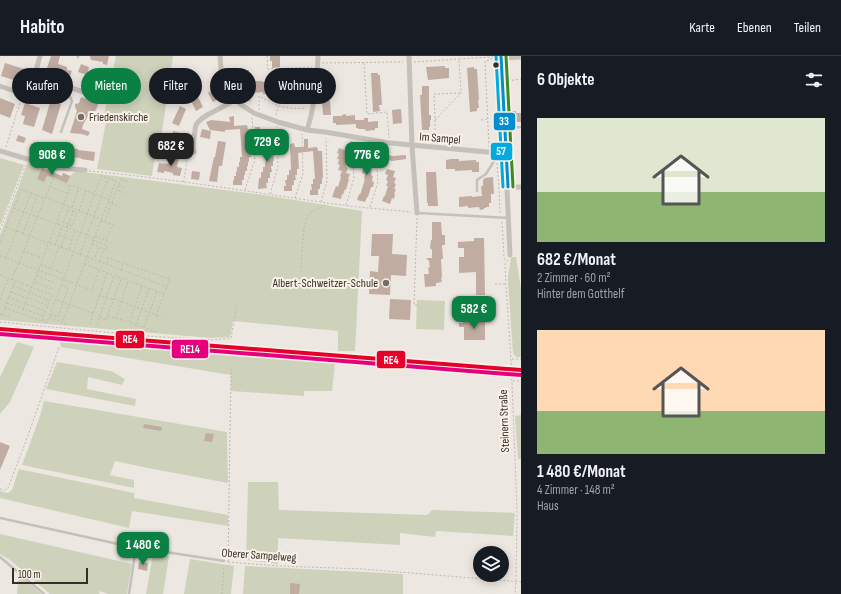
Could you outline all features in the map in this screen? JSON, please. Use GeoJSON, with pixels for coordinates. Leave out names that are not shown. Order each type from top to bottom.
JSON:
{"type":"FeatureCollection","features":[{"type":"Feature","properties":{"kind":"street"},"geometry":{"type":"LineString","coordinates":[[37,68],[40,56]]}},
{"type":"Feature","properties":{"kind":"street","name":"Im Sampel"},"geometry":{"type":"LineString","coordinates":[[220,56],[221,68]]}},
{"type":"Feature","properties":{"kind":"street"},"geometry":{"type":"LineString","coordinates":[[305,130],[311,119],[313,108],[318,56]]}},
{"type":"Feature","properties":{"kind":"street"},"geometry":{"type":"LineString","coordinates":[[510,254],[501,57],[521,57]]}},
{"type":"Feature","properties":{"kind":"street"},"geometry":{"type":"LineString","coordinates":[[409,59],[412,146],[417,213]]}},
{"type":"Feature","properties":{"kind":"street"},"geometry":{"type":"LineString","coordinates":[[0,86],[12,90]]}},
{"type":"Feature","properties":{"kind":"street"},"geometry":{"type":"LineString","coordinates":[[194,152],[193,146],[198,121],[228,104]]}},
{"type":"Feature","properties":{"kind":"street","name":"Im Sampel"},"geometry":{"type":"LineString","coordinates":[[242,104],[254,113],[305,130],[412,146],[506,152]]}},
{"type":"Feature","properties":{"kind":"street"},"geometry":{"type":"LineString","coordinates":[[2,152],[57,168],[84,170]]}},
{"type":"Feature","properties":{"kind":"street"},"geometry":{"type":"LineString","coordinates":[[508,187],[521,187]]}},
{"type":"Feature","properties":{"kind":"lane"},"geometry":{"type":"LineString","coordinates":[[61,132],[71,104]]}},
{"type":"Feature","properties":{"kind":"lane"},"geometry":{"type":"LineString","coordinates":[[505,128],[521,127]]}},
{"type":"Feature","properties":{"kind":"lane"},"geometry":{"type":"LineString","coordinates":[[477,191],[477,180],[486,174],[499,152]]}},
{"type":"Feature","properties":{"kind":"lane"},"geometry":{"type":"LineString","coordinates":[[417,213],[508,218]]}},
{"type":"Feature","properties":{"kind":"lane","name":"Oberer Sampelweg"},"geometry":{"type":"LineString","coordinates":[[0,518],[136,548],[224,561]]}},
{"type":"Feature","properties":{"kind":"lane"},"geometry":{"type":"LineString","coordinates":[[128,594],[136,548]]}},
{"type":"Feature","properties":{"kind":"lane"},"geometry":{"type":"LineString","coordinates":[[0,557],[44,594]]}},
{"type":"Feature","properties":{"kind":"path"},"geometry":{"type":"LineString","coordinates":[[267,56],[268,69],[409,59],[459,59],[491,56],[491,60],[485,61],[489,152]]}},
{"type":"Feature","properties":{"kind":"path"},"geometry":{"type":"LineString","coordinates":[[435,120],[461,93],[459,59]]}},
{"type":"Feature","properties":{"kind":"path"},"geometry":{"type":"LineString","coordinates":[[364,63],[367,114],[387,112],[390,143]]}},
{"type":"Feature","properties":{"kind":"path"},"geometry":{"type":"LineString","coordinates":[[507,81],[521,79]]}},
{"type":"Feature","properties":{"kind":"path"},"geometry":{"type":"LineString","coordinates":[[435,147],[434,94],[461,93]]}},
{"type":"Feature","properties":{"kind":"path"},"geometry":{"type":"LineString","coordinates":[[245,191],[254,159],[252,118],[259,96],[288,109],[313,108]]}},
{"type":"Feature","properties":{"kind":"path"},"geometry":{"type":"LineString","coordinates":[[2,152],[19,104]]}},
{"type":"Feature","properties":{"kind":"path"},"geometry":{"type":"LineString","coordinates":[[252,104],[254,113]]}},
{"type":"Feature","properties":{"kind":"path"},"geometry":{"type":"LineString","coordinates":[[270,194],[278,167],[276,121],[278,105]]}},
{"type":"Feature","properties":{"kind":"path"},"geometry":{"type":"LineString","coordinates":[[481,120],[488,119]]}},
{"type":"Feature","properties":{"kind":"path"},"geometry":{"type":"LineString","coordinates":[[295,198],[303,174],[305,130]]}},
{"type":"Feature","properties":{"kind":"path"},"geometry":{"type":"LineString","coordinates":[[321,202],[327,181],[325,132]]}},
{"type":"Feature","properties":{"kind":"path"},"geometry":{"type":"LineString","coordinates":[[346,205],[354,178],[350,136]]}},
{"type":"Feature","properties":{"kind":"path"},"geometry":{"type":"LineString","coordinates":[[370,208],[378,182],[375,141]]}},
{"type":"Feature","properties":{"kind":"path"},"geometry":{"type":"LineString","coordinates":[[183,182],[187,160],[194,152]]}},
{"type":"Feature","properties":{"kind":"path"},"geometry":{"type":"LineString","coordinates":[[499,152],[497,161],[505,264]]}},
{"type":"Feature","properties":{"kind":"path"},"geometry":{"type":"LineString","coordinates":[[0,230],[28,159]]}},
{"type":"Feature","properties":{"kind":"path"},"geometry":{"type":"LineString","coordinates":[[84,170],[183,182],[326,203],[417,213],[414,305],[417,305]]}},
{"type":"Feature","properties":{"kind":"path"},"geometry":{"type":"LineString","coordinates":[[5,308],[47,322],[101,176],[108,178],[116,181],[62,322]]}},
{"type":"Feature","properties":{"kind":"path"},"geometry":{"type":"LineString","coordinates":[[12,280],[52,178],[109,199]]}},
{"type":"Feature","properties":{"kind":"path"},"geometry":{"type":"LineString","coordinates":[[80,254],[108,178]]}},
{"type":"Feature","properties":{"kind":"path"},"geometry":{"type":"LineString","coordinates":[[101,220],[105,221],[121,179],[128,182]]}},
{"type":"Feature","properties":{"kind":"path"},"geometry":{"type":"LineString","coordinates":[[119,185],[126,188]]}},
{"type":"Feature","properties":{"kind":"path"},"geometry":{"type":"LineString","coordinates":[[49,186],[68,194]]}},
{"type":"Feature","properties":{"kind":"path"},"geometry":{"type":"LineString","coordinates":[[24,309],[71,186]]}},
{"type":"Feature","properties":{"kind":"path"},"geometry":{"type":"LineString","coordinates":[[71,208],[79,188]]}},
{"type":"Feature","properties":{"kind":"path"},"geometry":{"type":"LineString","coordinates":[[0,243],[21,189],[94,216],[113,225],[106,240]]}},
{"type":"Feature","properties":{"kind":"path"},"geometry":{"type":"LineString","coordinates":[[117,190],[124,193]]}},
{"type":"Feature","properties":{"kind":"path"},"geometry":{"type":"LineString","coordinates":[[79,211],[87,191]]}},
{"type":"Feature","properties":{"kind":"path"},"geometry":{"type":"LineString","coordinates":[[6,258],[31,193]]}},
{"type":"Feature","properties":{"kind":"path"},"geometry":{"type":"LineString","coordinates":[[23,234],[37,195]]}},
{"type":"Feature","properties":{"kind":"path"},"geometry":{"type":"LineString","coordinates":[[108,202],[120,207]]}},
{"type":"Feature","properties":{"kind":"path"},"geometry":{"type":"LineString","coordinates":[[301,272],[304,224],[312,212],[324,206],[326,203]]}},
{"type":"Feature","properties":{"kind":"path"},"geometry":{"type":"LineString","coordinates":[[14,208],[109,242]]}},
{"type":"Feature","properties":{"kind":"path"},"geometry":{"type":"LineString","coordinates":[[51,269],[65,237],[74,209]]}},
{"type":"Feature","properties":{"kind":"path"},"geometry":{"type":"LineString","coordinates":[[68,210],[77,214],[72,226],[68,224],[63,222],[68,210]]}},
{"type":"Feature","properties":{"kind":"path"},"geometry":{"type":"LineString","coordinates":[[55,245],[62,225]]}},
{"type":"Feature","properties":{"kind":"path"},"geometry":{"type":"LineString","coordinates":[[6,227],[167,287]]}},
{"type":"Feature","properties":{"kind":"path"},"geometry":{"type":"LineString","coordinates":[[68,250],[76,230]]}},
{"type":"Feature","properties":{"kind":"path"},"geometry":{"type":"LineString","coordinates":[[59,235],[72,240]]}},
{"type":"Feature","properties":{"kind":"path"},"geometry":{"type":"LineString","coordinates":[[93,240],[107,246],[106,250],[104,249],[100,262]]}},
{"type":"Feature","properties":{"kind":"path"},"geometry":{"type":"LineString","coordinates":[[92,244],[104,249]]}},
{"type":"Feature","properties":{"kind":"path"},"geometry":{"type":"LineString","coordinates":[[94,259],[98,247]]}},
{"type":"Feature","properties":{"kind":"path"},"geometry":{"type":"LineString","coordinates":[[23,251],[43,259]]}},
{"type":"Feature","properties":{"kind":"path","name":"Steinern Straße"},"geometry":{"type":"LineString","coordinates":[[510,254],[505,264],[511,359],[516,506],[515,594]]}},
{"type":"Feature","properties":{"kind":"path"},"geometry":{"type":"LineString","coordinates":[[0,256],[92,290],[99,270]]}},
{"type":"Feature","properties":{"kind":"path"},"geometry":{"type":"LineString","coordinates":[[106,264],[108,258],[170,279],[156,315]]}},
{"type":"Feature","properties":{"kind":"path"},"geometry":{"type":"LineString","coordinates":[[121,270],[123,263]]}},
{"type":"Feature","properties":{"kind":"path"},"geometry":{"type":"LineString","coordinates":[[84,264],[164,294]]}},
{"type":"Feature","properties":{"kind":"path"},"geometry":{"type":"LineString","coordinates":[[40,265],[65,275]]}},
{"type":"Feature","properties":{"kind":"path"},"geometry":{"type":"LineString","coordinates":[[90,324],[107,273]]}},
{"type":"Feature","properties":{"kind":"path"},"geometry":{"type":"LineString","coordinates":[[0,275],[52,294],[42,320]]}},
{"type":"Feature","properties":{"kind":"path"},"geometry":{"type":"LineString","coordinates":[[97,324],[114,275]]}},
{"type":"Feature","properties":{"kind":"path"},"geometry":{"type":"LineString","coordinates":[[36,276],[55,283]]}},
{"type":"Feature","properties":{"kind":"path"},"geometry":{"type":"LineString","coordinates":[[0,300],[8,278]]}},
{"type":"Feature","properties":{"kind":"path"},"geometry":{"type":"LineString","coordinates":[[100,317],[106,320],[122,278]]}},
{"type":"Feature","properties":{"kind":"path"},"geometry":{"type":"LineString","coordinates":[[2,314],[15,281]]}},
{"type":"Feature","properties":{"kind":"path"},"geometry":{"type":"LineString","coordinates":[[116,317],[129,281]]}},
{"type":"Feature","properties":{"kind":"path"},"geometry":{"type":"LineString","coordinates":[[34,282],[53,289]]}},
{"type":"Feature","properties":{"kind":"path"},"geometry":{"type":"LineString","coordinates":[[495,284],[506,284]]}},
{"type":"Feature","properties":{"kind":"path"},"geometry":{"type":"LineString","coordinates":[[50,314],[58,317],[68,288],[61,285]]}},
{"type":"Feature","properties":{"kind":"path"},"geometry":{"type":"LineString","coordinates":[[13,286],[50,300]]}},
{"type":"Feature","properties":{"kind":"path"},"geometry":{"type":"LineString","coordinates":[[129,322],[142,286]]}},
{"type":"Feature","properties":{"kind":"path"},"geometry":{"type":"LineString","coordinates":[[136,325],[150,289]]}},
{"type":"Feature","properties":{"kind":"path"},"geometry":{"type":"LineString","coordinates":[[144,327],[157,291]]}},
{"type":"Feature","properties":{"kind":"path"},"geometry":{"type":"LineString","coordinates":[[11,292],[48,306]]}},
{"type":"Feature","properties":{"kind":"path"},"geometry":{"type":"LineString","coordinates":[[99,295],[161,317]]}},
{"type":"Feature","properties":{"kind":"path"},"geometry":{"type":"LineString","coordinates":[[8,297],[46,311]]}},
{"type":"Feature","properties":{"kind":"path"},"geometry":{"type":"LineString","coordinates":[[56,300],[94,313]]}},
{"type":"Feature","properties":{"kind":"path"},"geometry":{"type":"LineString","coordinates":[[6,303],[44,316]]}},
{"type":"Feature","properties":{"kind":"path"},"geometry":{"type":"LineString","coordinates":[[0,322],[146,336],[214,340],[231,338],[237,304]]}},
{"type":"Feature","properties":{"kind":"path"},"geometry":{"type":"LineString","coordinates":[[0,314],[10,318]]}},
{"type":"Feature","properties":{"kind":"path"},"geometry":{"type":"LineString","coordinates":[[108,316],[116,317],[156,332]]}},
{"type":"Feature","properties":{"kind":"path"},"geometry":{"type":"LineString","coordinates":[[49,317],[68,325]]}},
{"type":"Feature","properties":{"kind":"path"},"geometry":{"type":"LineString","coordinates":[[0,488],[5,490],[8,488],[60,347]]}},
{"type":"Feature","properties":{"kind":"path"},"geometry":{"type":"LineString","coordinates":[[511,359],[521,358]]}},
{"type":"Feature","properties":{"kind":"path"},"geometry":{"type":"LineString","coordinates":[[228,562],[231,369]]}},
{"type":"Feature","properties":{"kind":"path"},"geometry":{"type":"LineString","coordinates":[[512,381],[521,381]]}},
{"type":"Feature","properties":{"kind":"path"},"geometry":{"type":"LineString","coordinates":[[222,594],[224,561]]}},
{"type":"Feature","properties":{"kind":"path","name":"Oberer Sampelweg"},"geometry":{"type":"LineString","coordinates":[[224,561],[279,566],[362,569],[521,582]]}},
{"type":"Feature","properties":{"kind":"green space"},"geometry":{"type":"Polygon","coordinates":[[[116,56],[173,56],[171,68],[149,68],[149,104],[166,104],[161,139],[157,139],[152,176],[97,169],[107,117],[104,116],[106,104],[141,104],[141,68],[114,68],[116,56]]]}},
{"type":"Feature","properties":{"kind":"green space"},"geometry":{"type":"Polygon","coordinates":[[[0,158],[24,165],[0,226],[0,158]]]}},
{"type":"Feature","properties":{"kind":"green space"},"geometry":{"type":"Polygon","coordinates":[[[28,162],[62,176],[63,173],[70,176],[76,171],[264,195],[362,211],[355,351],[338,351],[338,331],[233,321],[230,337],[211,338],[0,320],[0,235],[28,162]]]}},
{"type":"Feature","properties":{"kind":"green space"},"geometry":{"type":"Polygon","coordinates":[[[512,257],[516,257],[521,289],[521,357],[516,357],[513,353],[508,283],[512,257]]]}},
{"type":"Feature","properties":{"kind":"green space"},"geometry":{"type":"Polygon","coordinates":[[[417,300],[445,301],[444,330],[416,329],[417,300]]]}},
{"type":"Feature","properties":{"kind":"green space"},"geometry":{"type":"Polygon","coordinates":[[[60,341],[335,363],[332,391],[304,391],[304,396],[231,391],[231,375],[61,347],[60,341]]]}},
{"type":"Feature","properties":{"kind":"green space"},"geometry":{"type":"Polygon","coordinates":[[[17,342],[34,347],[10,402],[0,414],[0,377],[17,342]]]}},
{"type":"Feature","properties":{"kind":"green space"},"geometry":{"type":"Polygon","coordinates":[[[57,362],[111,371],[125,379],[122,385],[88,377],[87,389],[136,399],[135,406],[46,389],[57,362]]]}},
{"type":"Feature","properties":{"kind":"green space"},"geometry":{"type":"Polygon","coordinates":[[[44,401],[227,432],[228,483],[115,461],[110,475],[134,480],[134,488],[22,465],[44,401]]]}},
{"type":"Feature","properties":{"kind":"green space"},"geometry":{"type":"Polygon","coordinates":[[[521,415],[521,459],[518,459],[515,416],[521,415]]]}},
{"type":"Feature","properties":{"kind":"green space"},"geometry":{"type":"Polygon","coordinates":[[[19,469],[134,493],[134,498],[228,515],[228,526],[132,511],[129,528],[0,498],[0,491],[8,493],[12,490],[19,469]]]}},
{"type":"Feature","properties":{"kind":"green space"},"geometry":{"type":"Polygon","coordinates":[[[248,482],[278,482],[279,510],[427,515],[432,510],[515,513],[513,536],[436,531],[435,537],[400,533],[400,545],[278,538],[278,564],[246,560],[248,482]]]}},
{"type":"Feature","properties":{"kind":"green space"},"geometry":{"type":"Polygon","coordinates":[[[0,534],[132,564],[127,594],[108,594],[100,591],[99,594],[50,594],[10,560],[0,554],[0,534]]]}},
{"type":"Feature","properties":{"kind":"green space"},"geometry":{"type":"Polygon","coordinates":[[[153,554],[169,556],[163,594],[146,594],[153,554]]]}},
{"type":"Feature","properties":{"kind":"green space"},"geometry":{"type":"Polygon","coordinates":[[[190,559],[234,566],[231,594],[184,594],[190,559]]]}},
{"type":"Feature","properties":{"kind":"green space"},"geometry":{"type":"Polygon","coordinates":[[[245,566],[403,574],[403,594],[243,594],[245,566]]]}},
{"type":"Feature","properties":{"kind":"green space"},"geometry":{"type":"Polygon","coordinates":[[[19,574],[41,594],[17,594],[19,574]]]}},
{"type":"Feature","properties":{"kind":"building"},"geometry":{"type":"Polygon","coordinates":[[[51,56],[60,56],[58,64],[67,67],[67,68],[47,68],[51,56]]]}},
{"type":"Feature","properties":{"kind":"building"},"geometry":{"type":"Polygon","coordinates":[[[90,56],[109,56],[107,65],[103,64],[103,62],[91,60],[90,56]]]}},
{"type":"Feature","properties":{"kind":"building"},"geometry":{"type":"Polygon","coordinates":[[[270,56],[280,56],[280,67],[272,68],[272,61],[270,61],[270,56]]]}},
{"type":"Feature","properties":{"kind":"building"},"geometry":{"type":"Polygon","coordinates":[[[5,63],[21,68],[12,68],[12,79],[1,76],[5,63]]]}},
{"type":"Feature","properties":{"kind":"building"},"geometry":{"type":"Polygon","coordinates":[[[81,64],[89,67],[81,68],[81,73],[78,72],[81,64]]]}},
{"type":"Feature","properties":{"kind":"building"},"geometry":{"type":"Polygon","coordinates":[[[445,66],[445,68],[449,68],[449,78],[428,80],[426,67],[445,66]]]}},
{"type":"Feature","properties":{"kind":"building"},"geometry":{"type":"Polygon","coordinates":[[[474,67],[474,69],[477,69],[479,108],[477,108],[477,111],[470,112],[467,68],[474,67]]]}},
{"type":"Feature","properties":{"kind":"building"},"geometry":{"type":"Polygon","coordinates":[[[371,73],[378,73],[378,75],[380,75],[382,105],[379,105],[380,111],[373,112],[371,73]]]}},
{"type":"Feature","properties":{"kind":"building"},"geometry":{"type":"Polygon","coordinates":[[[256,81],[264,82],[264,94],[263,92],[256,93],[256,81]]]}},
{"type":"Feature","properties":{"kind":"building"},"geometry":{"type":"Polygon","coordinates":[[[422,86],[429,86],[429,115],[431,115],[431,120],[429,130],[422,130],[420,95],[422,95],[422,86]]]}},
{"type":"Feature","properties":{"kind":"building","name":"Friedenskirche"},"geometry":{"type":"Polygon","coordinates":[[[81,97],[81,104],[98,104],[96,110],[88,116],[83,125],[82,129],[90,132],[88,136],[70,133],[77,111],[75,104],[79,103],[81,97]]]}},
{"type":"Feature","properties":{"kind":"building"},"geometry":{"type":"Polygon","coordinates":[[[0,98],[15,104],[10,118],[0,114],[0,98]]]}},
{"type":"Feature","properties":{"kind":"building"},"geometry":{"type":"Polygon","coordinates":[[[25,104],[40,108],[34,127],[23,124],[25,116],[21,115],[25,104]]]}},
{"type":"Feature","properties":{"kind":"building"},"geometry":{"type":"Polygon","coordinates":[[[50,104],[61,104],[52,134],[42,130],[50,104]]]}},
{"type":"Feature","properties":{"kind":"building"},"geometry":{"type":"Polygon","coordinates":[[[192,104],[202,104],[203,107],[196,111],[192,104]]]}},
{"type":"Feature","properties":{"kind":"building"},"geometry":{"type":"Polygon","coordinates":[[[322,104],[330,104],[331,115],[323,115],[322,104]]]}},
{"type":"Feature","properties":{"kind":"building"},"geometry":{"type":"Polygon","coordinates":[[[180,106],[186,109],[179,126],[172,123],[180,106]]]}},
{"type":"Feature","properties":{"kind":"building"},"geometry":{"type":"Polygon","coordinates":[[[401,109],[402,123],[393,124],[392,110],[401,109]]]}},
{"type":"Feature","properties":{"kind":"building"},"geometry":{"type":"Polygon","coordinates":[[[512,111],[521,113],[521,122],[512,120],[512,111]]]}},
{"type":"Feature","properties":{"kind":"building"},"geometry":{"type":"Polygon","coordinates":[[[346,114],[346,116],[355,115],[355,120],[364,120],[364,118],[368,118],[368,122],[378,121],[378,128],[375,128],[375,130],[366,131],[365,129],[356,128],[356,124],[336,125],[336,123],[333,123],[333,116],[342,116],[346,114]]]}},
{"type":"Feature","properties":{"kind":"building"},"geometry":{"type":"Polygon","coordinates":[[[234,116],[234,126],[247,125],[248,129],[260,127],[261,140],[250,141],[251,157],[249,157],[247,171],[245,171],[242,185],[233,185],[237,167],[239,167],[240,157],[242,157],[240,129],[225,130],[225,132],[210,130],[206,122],[211,120],[230,122],[229,117],[234,116]]]}},
{"type":"Feature","properties":{"kind":"building"},"geometry":{"type":"Polygon","coordinates":[[[202,129],[211,131],[210,139],[200,137],[202,129]]]}},
{"type":"Feature","properties":{"kind":"building"},"geometry":{"type":"Polygon","coordinates":[[[173,131],[181,133],[180,141],[178,140],[177,143],[169,142],[169,146],[161,145],[162,136],[172,136],[173,131]]]}},
{"type":"Feature","properties":{"kind":"building"},"geometry":{"type":"Polygon","coordinates":[[[284,134],[285,148],[280,148],[280,135],[284,134]]]}},
{"type":"Feature","properties":{"kind":"building"},"geometry":{"type":"Polygon","coordinates":[[[18,135],[26,138],[24,143],[16,141],[18,135]]]}},
{"type":"Feature","properties":{"kind":"building"},"geometry":{"type":"Polygon","coordinates":[[[272,135],[274,161],[273,166],[271,166],[272,172],[270,172],[268,183],[266,183],[267,188],[258,189],[259,178],[261,178],[261,172],[263,172],[263,167],[265,167],[265,162],[267,161],[265,136],[272,135]]]}},
{"type":"Feature","properties":{"kind":"building"},"geometry":{"type":"Polygon","coordinates":[[[304,139],[308,139],[308,148],[317,147],[318,151],[322,151],[323,178],[322,184],[320,184],[320,189],[318,189],[318,195],[310,195],[310,190],[312,190],[311,184],[313,184],[313,179],[315,179],[313,151],[298,153],[299,169],[297,169],[297,175],[295,175],[296,180],[294,180],[294,185],[292,185],[292,191],[284,191],[284,186],[286,186],[285,180],[287,180],[287,175],[289,175],[289,170],[291,170],[290,144],[294,143],[295,147],[304,147],[304,139]]]}},
{"type":"Feature","properties":{"kind":"building"},"geometry":{"type":"Polygon","coordinates":[[[218,141],[226,142],[222,166],[219,166],[217,182],[209,181],[218,141]]]}},
{"type":"Feature","properties":{"kind":"building"},"geometry":{"type":"Polygon","coordinates":[[[70,148],[95,152],[94,161],[69,157],[70,148]]]}},
{"type":"Feature","properties":{"kind":"building"},"geometry":{"type":"Polygon","coordinates":[[[339,148],[347,151],[345,161],[347,162],[346,167],[348,168],[346,173],[350,174],[346,190],[345,189],[343,195],[342,194],[341,199],[332,197],[336,186],[338,187],[342,171],[338,170],[340,165],[338,164],[339,159],[337,159],[339,154],[337,153],[339,148]]]}},
{"type":"Feature","properties":{"kind":"building"},"geometry":{"type":"Polygon","coordinates":[[[363,150],[373,153],[370,170],[372,170],[372,181],[374,182],[365,202],[357,200],[365,179],[365,174],[362,173],[364,162],[362,162],[363,156],[361,156],[363,150]]]}},
{"type":"Feature","properties":{"kind":"building"},"geometry":{"type":"Polygon","coordinates":[[[379,152],[392,156],[406,155],[406,159],[392,161],[378,156],[379,152]]]}},
{"type":"Feature","properties":{"kind":"building"},"geometry":{"type":"Polygon","coordinates":[[[171,156],[179,157],[177,167],[182,168],[180,176],[164,171],[164,173],[157,172],[159,163],[168,164],[171,156]]]}},
{"type":"Feature","properties":{"kind":"building"},"geometry":{"type":"Polygon","coordinates":[[[459,159],[459,161],[476,160],[476,162],[479,162],[479,172],[472,172],[472,170],[455,171],[455,169],[446,169],[446,160],[459,159]]]}},
{"type":"Feature","properties":{"kind":"building"},"geometry":{"type":"Polygon","coordinates":[[[42,168],[62,176],[63,173],[70,176],[67,183],[47,175],[44,182],[37,179],[42,168]]]}},
{"type":"Feature","properties":{"kind":"building"},"geometry":{"type":"Polygon","coordinates":[[[387,169],[395,171],[393,177],[396,178],[394,183],[396,184],[394,189],[396,189],[394,199],[392,198],[390,204],[382,201],[388,186],[386,186],[388,181],[386,180],[388,175],[385,174],[387,169]]]}},
{"type":"Feature","properties":{"kind":"building"},"geometry":{"type":"Polygon","coordinates":[[[192,171],[200,172],[199,180],[191,179],[192,171]]]}},
{"type":"Feature","properties":{"kind":"building"},"geometry":{"type":"Polygon","coordinates":[[[426,172],[436,172],[438,206],[428,206],[426,172]]]}},
{"type":"Feature","properties":{"kind":"building"},"geometry":{"type":"Polygon","coordinates":[[[493,177],[494,194],[491,194],[491,203],[489,203],[489,207],[480,210],[479,207],[459,207],[459,197],[482,196],[481,186],[483,186],[483,180],[485,178],[493,177]]]}},
{"type":"Feature","properties":{"kind":"building"},"geometry":{"type":"Polygon","coordinates":[[[432,222],[441,222],[442,235],[445,235],[445,245],[442,245],[443,259],[441,259],[442,282],[436,283],[436,286],[425,287],[424,274],[429,274],[428,267],[430,268],[429,261],[426,258],[432,258],[432,250],[430,248],[432,240],[432,222]]]}},
{"type":"Feature","properties":{"kind":"building"},"geometry":{"type":"Polygon","coordinates":[[[372,234],[393,234],[392,254],[407,255],[406,276],[391,275],[390,295],[369,294],[370,271],[378,272],[379,256],[371,256],[372,234]]]}},
{"type":"Feature","properties":{"kind":"building"},"geometry":{"type":"Polygon","coordinates":[[[474,238],[484,238],[485,295],[476,295],[476,272],[459,273],[459,257],[464,257],[464,248],[458,248],[458,242],[474,241],[474,238]]]}},
{"type":"Feature","properties":{"kind":"building"},"geometry":{"type":"Polygon","coordinates":[[[390,299],[411,300],[410,320],[389,319],[390,299]]]}},
{"type":"Feature","properties":{"kind":"building"},"geometry":{"type":"Polygon","coordinates":[[[485,320],[485,340],[464,340],[464,327],[459,327],[459,323],[463,323],[463,321],[485,320]]]}},
{"type":"Feature","properties":{"kind":"building"},"geometry":{"type":"Polygon","coordinates":[[[144,424],[162,427],[161,431],[143,428],[144,424]]]}},
{"type":"Feature","properties":{"kind":"building"},"geometry":{"type":"Polygon","coordinates":[[[206,433],[214,434],[212,442],[204,441],[206,433]]]}},
{"type":"Feature","properties":{"kind":"building"},"geometry":{"type":"Polygon","coordinates":[[[0,442],[10,446],[0,470],[0,442]]]}},
{"type":"Feature","properties":{"kind":"building"},"geometry":{"type":"Polygon","coordinates":[[[139,562],[148,563],[147,571],[138,569],[139,562]]]}},
{"type":"Feature","properties":{"kind":"building"},"geometry":{"type":"Polygon","coordinates":[[[290,583],[300,584],[299,594],[290,594],[290,583]]]}},
{"type":"Feature","properties":{"kind":"transit line","name":"57"},"geometry":{"type":"LineString","coordinates":[[496,56],[503,187]]}},
{"type":"Feature","properties":{"kind":"transit line","name":"33"},"geometry":{"type":"LineString","coordinates":[[501,56],[508,187]]}},
{"type":"Feature","properties":{"kind":"transit line"},"geometry":{"type":"LineString","coordinates":[[506,56],[513,187]]}},
{"type":"Feature","properties":{"kind":"transit line","name":"RE4"},"geometry":{"type":"LineString","coordinates":[[0,329],[521,370]]}},
{"type":"Feature","properties":{"kind":"transit line","name":"RE14"},"geometry":{"type":"LineString","coordinates":[[0,334],[521,375]]}},
{"type":"Feature","properties":{"kind":"place","name":"Friedenskirche"},"geometry":{"type":"Point","coordinates":[81,117]}},
{"type":"Feature","properties":{"kind":"place","name":"Albert-Schweitzer-Schule"},"geometry":{"type":"Point","coordinates":[386,283]}}]}
